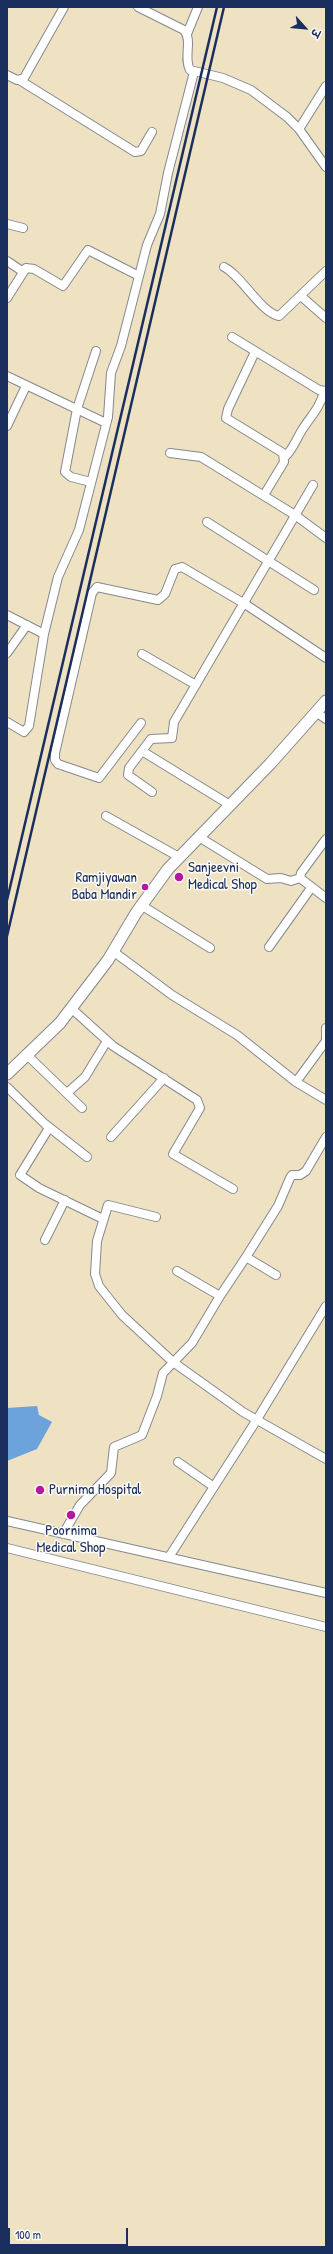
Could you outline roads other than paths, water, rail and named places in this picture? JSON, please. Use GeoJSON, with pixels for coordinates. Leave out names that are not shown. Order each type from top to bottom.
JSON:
{"type":"FeatureCollection","features":[{"type":"Feature","properties":{"kind":"street"},"geometry":{"type":"LineString","coordinates":[[21,81],[64,7]]}},
{"type":"Feature","properties":{"kind":"street"},"geometry":{"type":"LineString","coordinates":[[138,7],[178,26],[187,34]]}},
{"type":"Feature","properties":{"kind":"street"},"geometry":{"type":"LineString","coordinates":[[198,7],[187,34],[187,64],[190,70],[245,86],[283,114],[299,129],[326,167]]}},
{"type":"Feature","properties":{"kind":"street"},"geometry":{"type":"LineString","coordinates":[[7,722],[20,731],[27,730],[44,634],[58,577],[77,537],[106,423],[111,373],[121,346],[147,245],[160,214],[168,173],[194,72]]}},
{"type":"Feature","properties":{"kind":"street"},"geometry":{"type":"LineString","coordinates":[[7,75],[21,81],[134,152],[141,151],[152,132]]}},
{"type":"Feature","properties":{"kind":"street"},"geometry":{"type":"LineString","coordinates":[[299,129],[326,86]]}},
{"type":"Feature","properties":{"kind":"street"},"geometry":{"type":"LineString","coordinates":[[7,224],[23,228]]}},
{"type":"Feature","properties":{"kind":"street"},"geometry":{"type":"LineString","coordinates":[[7,298],[22,271],[30,268],[62,286],[88,250],[139,276]]}},
{"type":"Feature","properties":{"kind":"street"},"geometry":{"type":"LineString","coordinates":[[7,262],[22,271]]}},
{"type":"Feature","properties":{"kind":"street"},"geometry":{"type":"LineString","coordinates":[[224,267],[231,271],[245,288],[276,316],[283,314],[326,271]]}},
{"type":"Feature","properties":{"kind":"street"},"geometry":{"type":"LineString","coordinates":[[302,296],[326,318]]}},
{"type":"Feature","properties":{"kind":"street"},"geometry":{"type":"LineString","coordinates":[[232,337],[255,352],[325,391],[322,401],[302,430],[292,449],[285,457],[284,462],[264,495]]}},
{"type":"Feature","properties":{"kind":"street"},"geometry":{"type":"LineString","coordinates":[[91,482],[71,477],[65,472],[77,409],[96,351]]}},
{"type":"Feature","properties":{"kind":"street"},"geometry":{"type":"LineString","coordinates":[[255,352],[228,409],[226,418],[280,450],[285,457]]}},
{"type":"Feature","properties":{"kind":"street"},"geometry":{"type":"LineString","coordinates":[[7,376],[106,423]]}},
{"type":"Feature","properties":{"kind":"street"},"geometry":{"type":"LineString","coordinates":[[7,426],[26,386]]}},
{"type":"Feature","properties":{"kind":"street"},"geometry":{"type":"LineString","coordinates":[[170,454],[201,457],[295,515],[326,538]]}},
{"type":"Feature","properties":{"kind":"street"},"geometry":{"type":"LineString","coordinates":[[152,792],[131,778],[127,772],[151,739],[172,738],[174,722],[245,604],[313,485]]}},
{"type":"Feature","properties":{"kind":"street"},"geometry":{"type":"LineString","coordinates":[[207,522],[314,590]]}},
{"type":"Feature","properties":{"kind":"street"},"geometry":{"type":"LineString","coordinates":[[141,722],[99,778],[58,764],[55,760],[55,753],[94,589],[100,587],[161,599],[175,568],[178,567],[245,604],[326,658]]}},
{"type":"Feature","properties":{"kind":"street"},"geometry":{"type":"LineString","coordinates":[[7,615],[44,634]]}},
{"type":"Feature","properties":{"kind":"street"},"geometry":{"type":"LineString","coordinates":[[7,653],[27,625]]}},
{"type":"Feature","properties":{"kind":"street"},"geometry":{"type":"LineString","coordinates":[[142,654],[196,685]]}},
{"type":"Feature","properties":{"kind":"street"},"geometry":{"type":"LineString","coordinates":[[7,1074],[52,1031],[71,1008],[114,952],[141,905],[179,858],[230,805],[321,716],[326,701]]}},
{"type":"Feature","properties":{"kind":"street"},"geometry":{"type":"LineString","coordinates":[[142,751],[230,805]]}},
{"type":"Feature","properties":{"kind":"street"},"geometry":{"type":"LineString","coordinates":[[106,816],[179,858]]}},
{"type":"Feature","properties":{"kind":"street"},"geometry":{"type":"LineString","coordinates":[[199,837],[267,879],[281,878],[291,881],[300,878]]}},
{"type":"Feature","properties":{"kind":"street"},"geometry":{"type":"LineString","coordinates":[[300,878],[301,874],[326,839]]}},
{"type":"Feature","properties":{"kind":"street"},"geometry":{"type":"LineString","coordinates":[[300,878],[311,888],[326,898]]}},
{"type":"Feature","properties":{"kind":"street"},"geometry":{"type":"LineString","coordinates":[[270,947],[311,888]]}},
{"type":"Feature","properties":{"kind":"street"},"geometry":{"type":"LineString","coordinates":[[141,905],[210,948]]}},
{"type":"Feature","properties":{"kind":"street"},"geometry":{"type":"LineString","coordinates":[[114,952],[166,990],[236,1035],[296,1082],[326,1100]]}},
{"type":"Feature","properties":{"kind":"street"},"geometry":{"type":"LineString","coordinates":[[71,1008],[107,1041],[197,1100],[200,1108],[174,1154],[233,1189]]}},
{"type":"Feature","properties":{"kind":"street"},"geometry":{"type":"LineString","coordinates":[[296,1082],[326,1041],[324,1031],[326,1028]]}},
{"type":"Feature","properties":{"kind":"street"},"geometry":{"type":"LineString","coordinates":[[67,1093],[85,1077],[107,1041]]}},
{"type":"Feature","properties":{"kind":"street"},"geometry":{"type":"LineString","coordinates":[[27,1055],[82,1108]]}},
{"type":"Feature","properties":{"kind":"street"},"geometry":{"type":"LineString","coordinates":[[111,1137],[164,1078]]}},
{"type":"Feature","properties":{"kind":"street"},"geometry":{"type":"LineString","coordinates":[[7,1086],[49,1128],[87,1157]]}},
{"type":"Feature","properties":{"kind":"street"},"geometry":{"type":"LineString","coordinates":[[49,1128],[20,1175],[40,1188],[103,1219]]}},
{"type":"Feature","properties":{"kind":"street"},"geometry":{"type":"LineString","coordinates":[[63,1534],[80,1505],[112,1474],[114,1446],[142,1435],[157,1396],[163,1373],[192,1343],[220,1296],[278,1206],[290,1178],[292,1175],[300,1175],[306,1171],[326,1137]]}},
{"type":"Feature","properties":{"kind":"street"},"geometry":{"type":"LineString","coordinates":[[45,1240],[65,1200]]}},
{"type":"Feature","properties":{"kind":"street"},"geometry":{"type":"LineString","coordinates":[[156,1217],[111,1205],[106,1208],[96,1246],[96,1282],[126,1321],[173,1362],[256,1421],[326,1459]]}},
{"type":"Feature","properties":{"kind":"street"},"geometry":{"type":"LineString","coordinates":[[246,1257],[276,1275]]}},
{"type":"Feature","properties":{"kind":"street"},"geometry":{"type":"LineString","coordinates":[[177,1271],[220,1296]]}},
{"type":"Feature","properties":{"kind":"street"},"geometry":{"type":"LineString","coordinates":[[169,1557],[256,1421],[326,1306]]}},
{"type":"Feature","properties":{"kind":"street"},"geometry":{"type":"LineString","coordinates":[[178,1462],[214,1487]]}},
{"type":"Feature","properties":{"kind":"street"},"geometry":{"type":"LineString","coordinates":[[7,1521],[326,1593]]}},
{"type":"Feature","properties":{"kind":"street"},"geometry":{"type":"LineString","coordinates":[[7,1548],[326,1626]]}},
{"type":"Feature","properties":{"kind":"water"},"geometry":{"type":"Polygon","coordinates":[[[37,1406],[39,1415],[52,1422],[37,1449],[7,1461],[7,1408],[37,1406]]]}},
{"type":"Feature","properties":{"kind":"railway"},"geometry":{"type":"LineString","coordinates":[[7,900],[217,7]]}},
{"type":"Feature","properties":{"kind":"railway"},"geometry":{"type":"LineString","coordinates":[[7,936],[224,7]]}},
{"type":"Feature","properties":{"kind":"place","name":"Sanjeevni Medical Shop"},"geometry":{"type":"Point","coordinates":[179,877]}},
{"type":"Feature","properties":{"kind":"place","name":"Ramjiyawan Baba Mandir"},"geometry":{"type":"Point","coordinates":[145,887]}},
{"type":"Feature","properties":{"kind":"place","name":"Purnima Hospital"},"geometry":{"type":"Point","coordinates":[40,1490]}},
{"type":"Feature","properties":{"kind":"place","name":"Poornima Medical Shop"},"geometry":{"type":"Point","coordinates":[71,1515]}}]}
